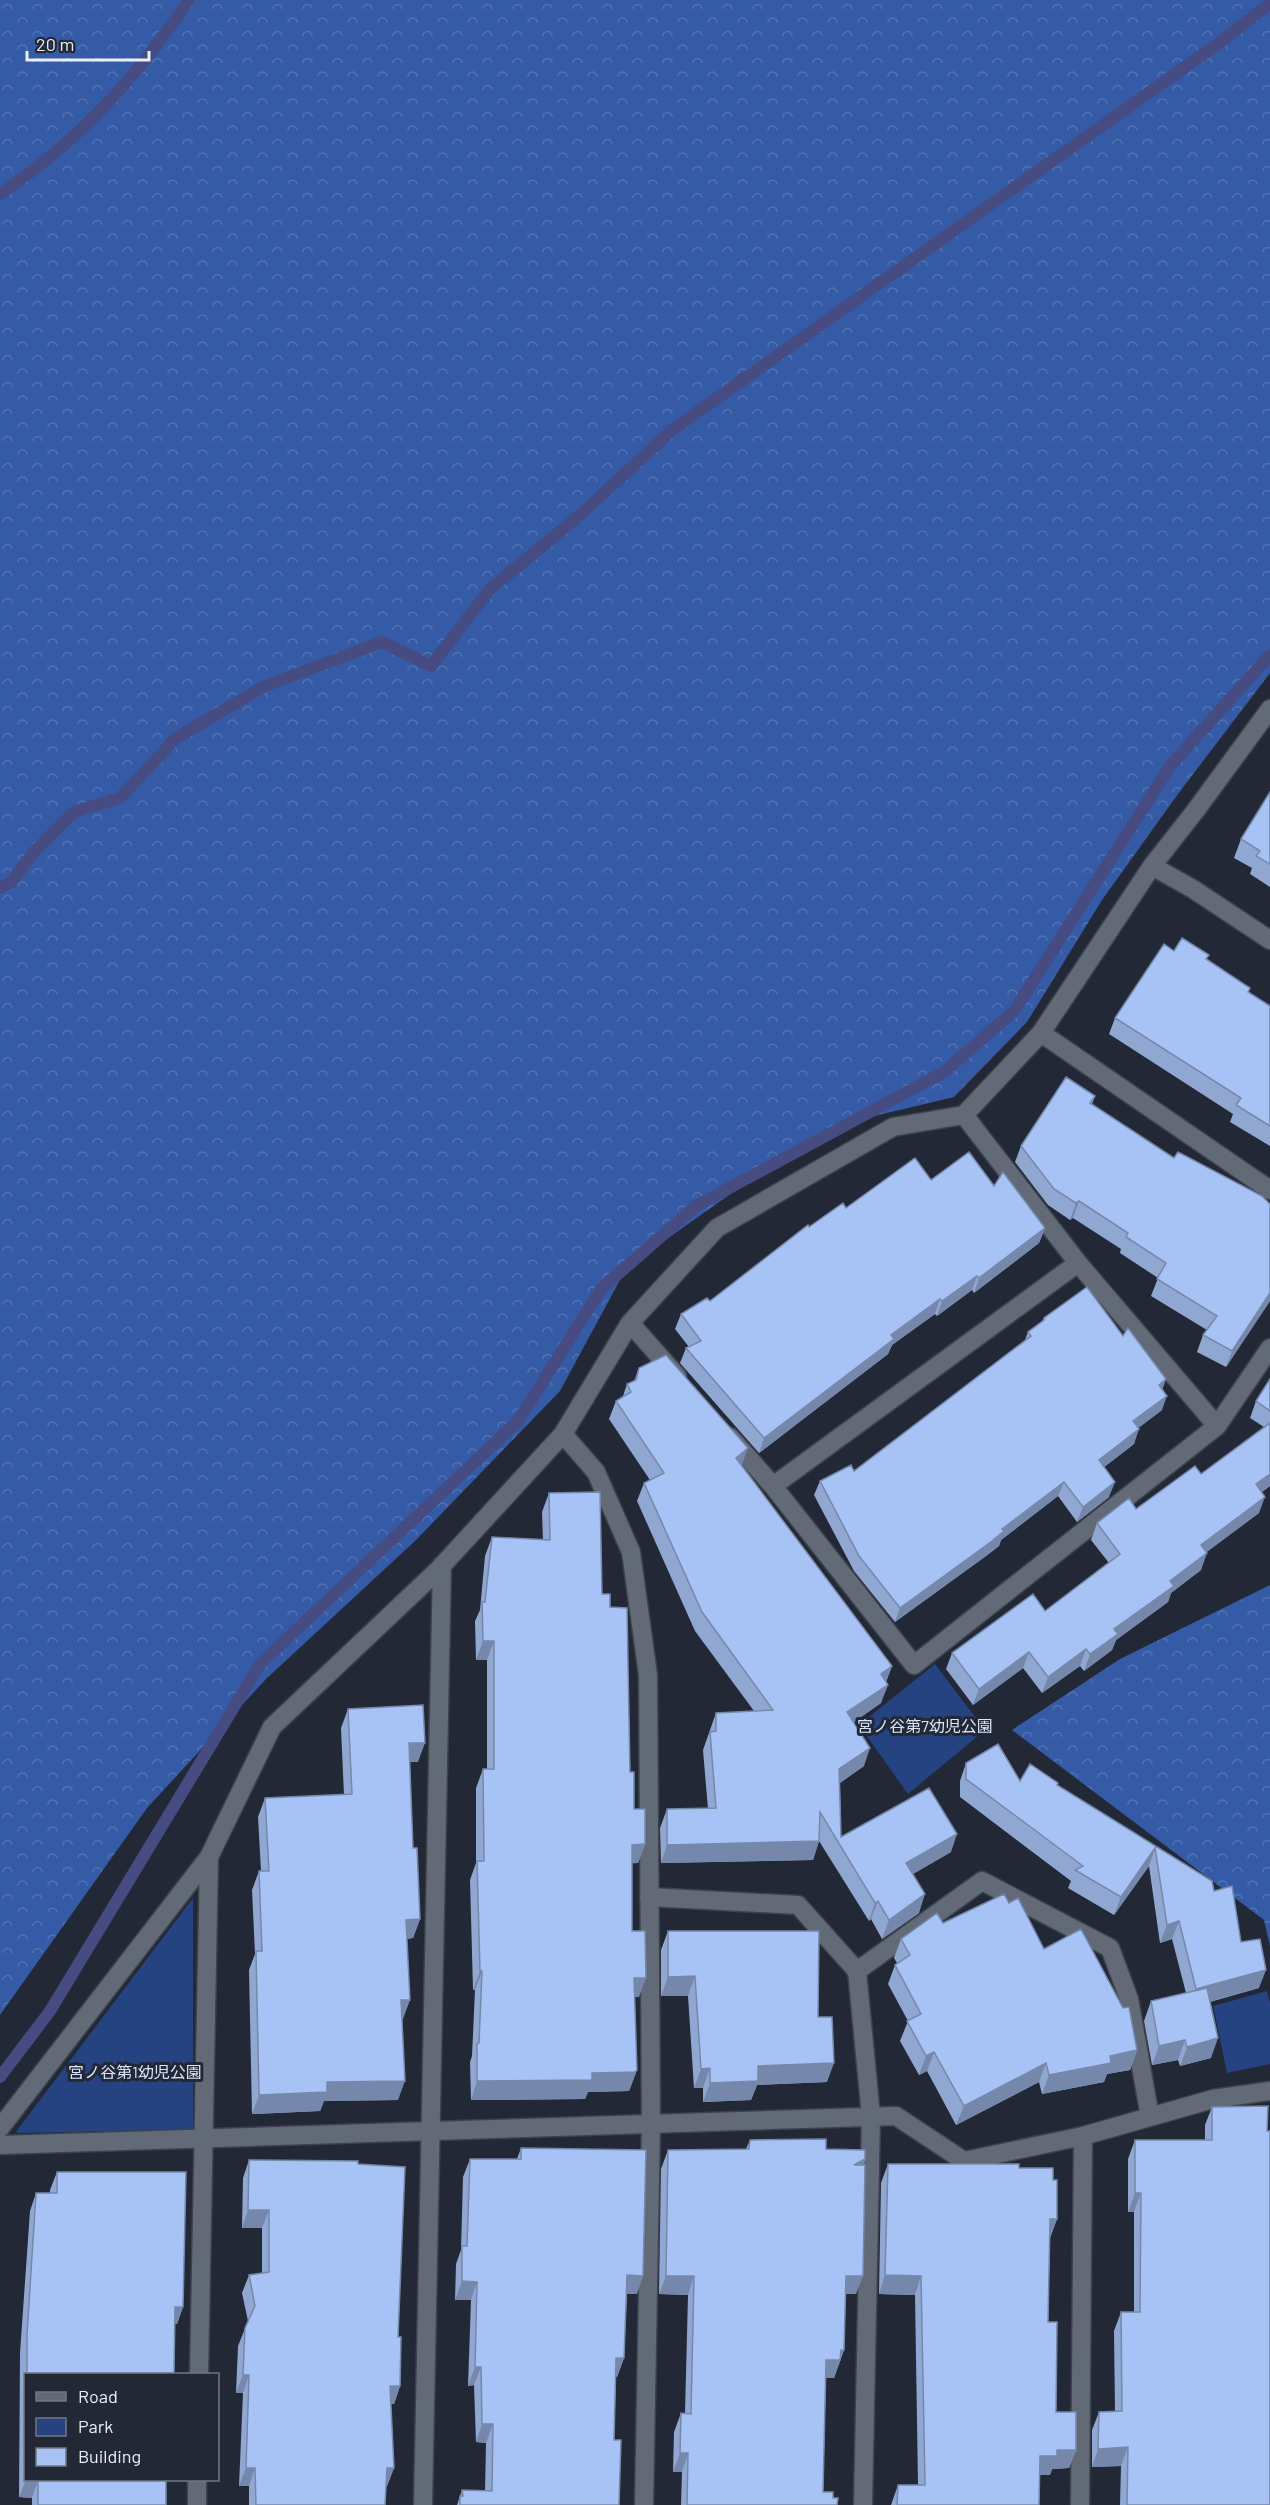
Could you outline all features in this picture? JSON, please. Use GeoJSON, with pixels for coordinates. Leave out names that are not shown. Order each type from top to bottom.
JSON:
{"type":"FeatureCollection","features":[{"type":"Feature","properties":{"kind":"street"},"geometry":{"type":"LineString","coordinates":[[0,2128],[209,1857],[272,1727],[442,1565],[563,1434],[630,1323],[717,1228],[893,1127],[964,1115],[1041,1033],[1152,866],[1197,810],[1270,711]]}},
{"type":"Feature","properties":{"kind":"street"},"geometry":{"type":"LineString","coordinates":[[1152,866],[1193,889],[1270,940]]}},
{"type":"Feature","properties":{"kind":"street"},"geometry":{"type":"LineString","coordinates":[[1041,1033],[1270,1190]]}},
{"type":"Feature","properties":{"kind":"street"},"geometry":{"type":"LineString","coordinates":[[964,1115],[1078,1263],[1217,1426]]}},
{"type":"Feature","properties":{"kind":"street"},"geometry":{"type":"LineString","coordinates":[[773,1486],[1078,1263]]}},
{"type":"Feature","properties":{"kind":"street"},"geometry":{"type":"LineString","coordinates":[[630,1323],[690,1391]]}},
{"type":"Feature","properties":{"kind":"street"},"geometry":{"type":"LineString","coordinates":[[720,1426],[773,1486],[914,1665],[1217,1426],[1270,1348]]}},
{"type":"Feature","properties":{"kind":"street"},"geometry":{"type":"LineString","coordinates":[[563,1434],[596,1472],[631,1552],[648,1675],[651,2125],[644,2505]]}},
{"type":"Feature","properties":{"kind":"street"},"geometry":{"type":"LineString","coordinates":[[423,2505],[442,1565]]}},
{"type":"Feature","properties":{"kind":"street"},"geometry":{"type":"LineString","coordinates":[[199,2373],[209,1857]]}},
{"type":"Feature","properties":{"kind":"street"},"geometry":{"type":"LineString","coordinates":[[857,1971],[982,1881],[1110,1948],[1129,1999],[1150,2117]]}},
{"type":"Feature","properties":{"kind":"street"},"geometry":{"type":"LineString","coordinates":[[650,1898],[798,1905],[857,1971],[871,2116],[863,2505]]}},
{"type":"Feature","properties":{"kind":"street"},"geometry":{"type":"LineString","coordinates":[[0,2145],[896,2116],[964,2161],[1083,2136],[1213,2099],[1270,2091]]}},
{"type":"Feature","properties":{"kind":"street"},"geometry":{"type":"LineString","coordinates":[[1080,2505],[1083,2136]]}},
{"type":"Feature","properties":{"kind":"street"},"geometry":{"type":"LineString","coordinates":[[197,2481],[197,2505]]}},
{"type":"Feature","properties":{"kind":"green space"},"geometry":{"type":"Polygon","coordinates":[[[0,0],[1270,0],[1270,673],[1178,794],[1102,900],[1027,1022],[954,1097],[866,1118],[749,1181],[627,1267],[560,1391],[415,1541],[266,1679],[147,1808],[0,2015],[0,0]]]}},
{"type":"Feature","properties":{"kind":"green space"},"geometry":{"type":"Polygon","coordinates":[[[1270,1585],[1270,1946],[1264,1920],[1012,1730],[1120,1659],[1270,1585]]]}},
{"type":"Feature","properties":{"kind":"green space","name":"宮ノ谷第7幼児公園"},"geometry":{"type":"Polygon","coordinates":[[[935,1664],[985,1730],[908,1794],[859,1725],[935,1664]]]}},
{"type":"Feature","properties":{"kind":"green space","name":"宮ノ谷第1幼児公園"},"geometry":{"type":"Polygon","coordinates":[[[193,1898],[193,2130],[15,2133],[193,1898]]]}},
{"type":"Feature","properties":{"kind":"green space"},"geometry":{"type":"Polygon","coordinates":[[[1267,1991],[1270,2003],[1270,2064],[1227,2073],[1213,2006],[1267,1991]]]}},
{"type":"Feature","properties":{"kind":"building"},"geometry":{"type":"Polygon","coordinates":[[[1270,792],[1270,864],[1256,856],[1260,851],[1241,839],[1270,792]]]}},
{"type":"Feature","properties":{"kind":"building"},"geometry":{"type":"Polygon","coordinates":[[[1182,938],[1209,955],[1206,959],[1250,988],[1248,992],[1270,1006],[1270,1126],[1236,1105],[1241,1098],[1115,1018],[1164,944],[1174,951],[1182,938]]]}},
{"type":"Feature","properties":{"kind":"building"},"geometry":{"type":"Polygon","coordinates":[[[1066,1077],[1095,1096],[1090,1103],[1174,1158],[1178,1152],[1262,1196],[1270,1204],[1270,1293],[1232,1351],[1203,1335],[1217,1316],[1157,1279],[1166,1263],[1126,1237],[1128,1233],[1079,1201],[1076,1203],[1054,1189],[1021,1146],[1066,1077]]]}},
{"type":"Feature","properties":{"kind":"building"},"geometry":{"type":"Polygon","coordinates":[[[969,1152],[994,1186],[1003,1172],[1045,1228],[979,1278],[977,1276],[942,1301],[940,1299],[891,1335],[894,1339],[764,1438],[686,1348],[701,1341],[681,1314],[707,1298],[710,1301],[808,1225],[809,1227],[843,1203],[846,1208],[915,1158],[931,1180],[969,1152]]]}},
{"type":"Feature","properties":{"kind":"building"},"geometry":{"type":"Polygon","coordinates":[[[1087,1287],[1123,1336],[1128,1328],[1166,1379],[1159,1385],[1167,1396],[1133,1421],[1139,1429],[1099,1460],[1115,1482],[1083,1507],[1064,1482],[1002,1529],[1004,1531],[992,1541],[900,1608],[859,1556],[820,1481],[851,1465],[854,1471],[1031,1336],[1028,1332],[1044,1318],[1087,1287]]]}},
{"type":"Feature","properties":{"kind":"building"},"geometry":{"type":"Polygon","coordinates":[[[666,1355],[748,1448],[736,1458],[892,1666],[881,1674],[888,1685],[847,1712],[870,1748],[839,1769],[841,1837],[929,1788],[957,1834],[906,1863],[925,1894],[889,1920],[878,1901],[875,1903],[820,1812],[819,1841],[667,1845],[667,1809],[716,1808],[710,1732],[716,1731],[716,1713],[773,1710],[702,1612],[644,1483],[664,1473],[616,1401],[631,1392],[627,1384],[636,1380],[639,1368],[666,1355]]]}},
{"type":"Feature","properties":{"kind":"building"},"geometry":{"type":"Polygon","coordinates":[[[1270,1379],[1270,1411],[1256,1401],[1270,1379]]]}},
{"type":"Feature","properties":{"kind":"building"},"geometry":{"type":"Polygon","coordinates":[[[1270,1423],[1270,1474],[1256,1484],[1265,1497],[1201,1545],[1207,1553],[1170,1581],[1174,1586],[1114,1629],[1118,1634],[1090,1654],[1086,1649],[1048,1677],[1029,1652],[979,1689],[952,1653],[1033,1594],[1045,1611],[1120,1554],[1097,1523],[1129,1498],[1136,1509],[1195,1466],[1201,1474],[1270,1423]]]}},
{"type":"Feature","properties":{"kind":"building"},"geometry":{"type":"Polygon","coordinates":[[[600,1492],[602,1594],[610,1594],[610,1607],[627,1608],[630,1772],[634,1772],[634,1809],[645,1809],[645,1844],[632,1845],[632,1931],[645,1931],[646,1978],[634,1978],[637,2070],[635,2072],[592,2073],[592,2080],[477,2081],[482,1971],[480,1971],[477,1861],[484,1861],[483,1769],[494,1769],[494,1641],[483,1641],[482,1602],[485,1602],[492,1537],[550,1540],[549,1493],[600,1492]]]}},
{"type":"Feature","properties":{"kind":"building"},"geometry":{"type":"Polygon","coordinates":[[[423,1705],[425,1743],[409,1743],[413,1848],[417,1848],[420,1919],[406,1920],[410,2000],[401,2000],[405,2081],[327,2082],[327,2092],[259,2095],[256,1951],[262,1951],[259,1871],[269,1871],[265,1798],[352,1794],[348,1709],[423,1705]]]}},
{"type":"Feature","properties":{"kind":"building"},"geometry":{"type":"Polygon","coordinates":[[[998,1744],[1020,1781],[1030,1764],[1058,1783],[1057,1785],[1212,1881],[1214,1891],[1232,1886],[1241,1942],[1260,1939],[1266,1970],[1196,1989],[1179,1921],[1167,1925],[1155,1848],[1121,1897],[1075,1870],[1083,1866],[966,1779],[966,1763],[998,1744]]]}},
{"type":"Feature","properties":{"kind":"building"},"geometry":{"type":"Polygon","coordinates":[[[1004,1894],[1009,1903],[1018,1898],[1044,1949],[1081,1929],[1123,2008],[1129,2007],[1137,2050],[1110,2056],[1111,2063],[1049,2075],[1046,2063],[964,2106],[934,2052],[926,2056],[907,2021],[921,2014],[895,1965],[910,1955],[901,1939],[937,1913],[943,1923],[1004,1894]]]}},
{"type":"Feature","properties":{"kind":"building"},"geometry":{"type":"Polygon","coordinates":[[[668,1931],[819,1931],[818,2017],[832,2017],[834,2063],[758,2066],[758,2081],[710,2083],[710,2068],[701,2069],[695,1976],[668,1977],[668,1931]]]}},
{"type":"Feature","properties":{"kind":"building"},"geometry":{"type":"Polygon","coordinates":[[[1207,1988],[1218,2038],[1187,2047],[1185,2040],[1159,2046],[1151,2001],[1207,1988]]]}},
{"type":"Feature","properties":{"kind":"building"},"geometry":{"type":"Polygon","coordinates":[[[1268,2106],[1267,2131],[1270,2131],[1270,2505],[1127,2505],[1128,2447],[1098,2449],[1099,2412],[1122,2411],[1121,2312],[1140,2312],[1141,2193],[1135,2193],[1135,2140],[1212,2140],[1212,2107],[1268,2106]]]}},
{"type":"Feature","properties":{"kind":"building"},"geometry":{"type":"Polygon","coordinates":[[[826,2139],[826,2149],[865,2150],[865,2159],[854,2165],[865,2165],[863,2276],[846,2276],[844,2350],[841,2350],[840,2360],[826,2360],[823,2492],[833,2492],[833,2498],[838,2498],[837,2505],[687,2505],[688,2453],[680,2453],[681,2413],[691,2414],[694,2276],[666,2276],[668,2150],[749,2149],[750,2140],[826,2139]]]}},
{"type":"Feature","properties":{"kind":"building"},"geometry":{"type":"Polygon","coordinates":[[[521,2148],[646,2150],[643,2276],[627,2275],[624,2358],[616,2358],[614,2440],[621,2440],[619,2505],[460,2505],[462,2490],[492,2491],[493,2424],[482,2424],[481,2367],[475,2367],[477,2282],[462,2281],[462,2246],[467,2246],[470,2159],[521,2159],[521,2148]]]}},
{"type":"Feature","properties":{"kind":"building"},"geometry":{"type":"Polygon","coordinates":[[[249,2160],[358,2161],[358,2164],[405,2167],[398,2337],[401,2337],[400,2386],[390,2386],[394,2468],[387,2468],[385,2505],[256,2505],[255,2468],[246,2468],[249,2375],[243,2375],[245,2328],[255,2306],[249,2275],[269,2272],[269,2210],[248,2210],[249,2160]]]}},
{"type":"Feature","properties":{"kind":"building"},"geometry":{"type":"Polygon","coordinates":[[[888,2164],[1019,2164],[1019,2168],[1053,2168],[1053,2180],[1057,2180],[1057,2219],[1050,2219],[1048,2322],[1057,2322],[1056,2412],[1076,2412],[1076,2450],[1057,2450],[1057,2456],[1040,2456],[1039,2505],[897,2505],[898,2485],[925,2485],[921,2276],[885,2275],[888,2164]]]}},
{"type":"Feature","properties":{"kind":"building"},"geometry":{"type":"Polygon","coordinates":[[[57,2172],[186,2172],[183,2307],[175,2307],[174,2373],[27,2373],[27,2335],[36,2193],[57,2193],[57,2172]]]}},
{"type":"Feature","properties":{"kind":"building"},"geometry":{"type":"Polygon","coordinates":[[[38,2481],[166,2481],[166,2505],[38,2505],[38,2481]]]}},
{"type":"Feature","properties":{"kind":"waterway"},"geometry":{"type":"LineString","coordinates":[[0,194],[29,174],[81,130],[127,82],[189,0]]}},
{"type":"Feature","properties":{"kind":"waterway"},"geometry":{"type":"LineString","coordinates":[[0,888],[11,882],[35,851],[74,812],[120,798],[176,738],[265,686],[382,642],[431,666],[490,589],[580,515],[672,430],[1219,43],[1270,3]]}},
{"type":"Feature","properties":{"kind":"waterway"},"geometry":{"type":"LineString","coordinates":[[0,2077],[50,2011],[260,1664],[518,1421],[601,1289],[696,1206],[944,1072],[1014,1011],[1170,766],[1270,655]]}}]}
